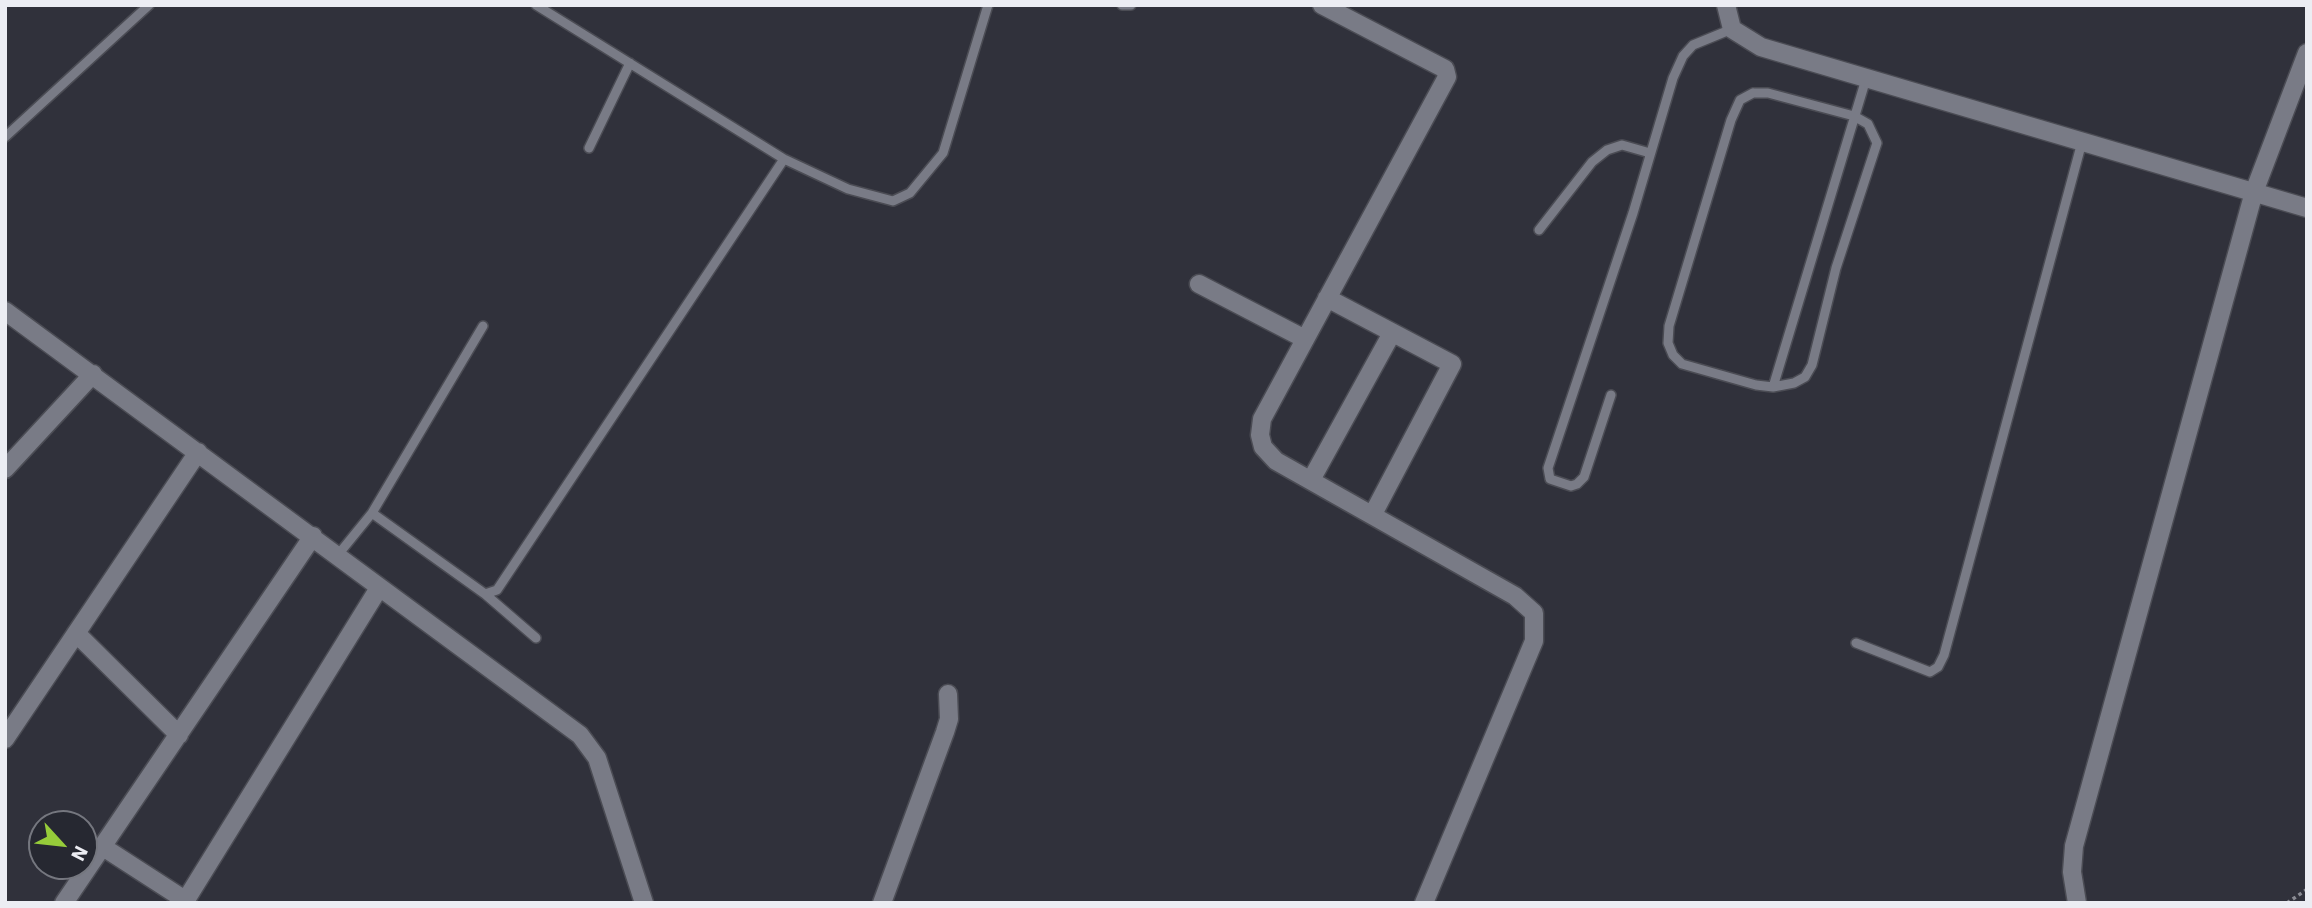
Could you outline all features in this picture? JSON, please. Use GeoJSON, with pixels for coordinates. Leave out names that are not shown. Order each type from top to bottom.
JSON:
{"type":"FeatureCollection","features":[{"type":"Feature","properties":{"kind":"street"},"geometry":{"type":"LineString","coordinates":[[1322,5],[1445,69],[1447,77],[1262,419],[1260,435],[1263,447],[1276,461],[1515,596],[1534,613],[1534,641],[1424,903]]}},
{"type":"Feature","properties":{"kind":"street"},"geometry":{"type":"LineString","coordinates":[[1725,6],[1732,29],[1761,47],[2307,208]]}},
{"type":"Feature","properties":{"kind":"street"},"geometry":{"type":"LineString","coordinates":[[2077,903],[2072,872],[2074,846],[2254,192],[2307,53]]}},
{"type":"Feature","properties":{"kind":"street"},"geometry":{"type":"LineString","coordinates":[[1199,284],[1305,339]]}},
{"type":"Feature","properties":{"kind":"street"},"geometry":{"type":"LineString","coordinates":[[1327,298],[1452,364],[1373,514]]}},
{"type":"Feature","properties":{"kind":"street"},"geometry":{"type":"LineString","coordinates":[[5,311],[580,734],[597,758],[644,903]]}},
{"type":"Feature","properties":{"kind":"street"},"geometry":{"type":"LineString","coordinates":[[1311,480],[1392,332]]}},
{"type":"Feature","properties":{"kind":"street"},"geometry":{"type":"LineString","coordinates":[[5,469],[93,374]]}},
{"type":"Feature","properties":{"kind":"street"},"geometry":{"type":"LineString","coordinates":[[5,739],[198,452]]}},
{"type":"Feature","properties":{"kind":"street"},"geometry":{"type":"LineString","coordinates":[[64,903],[313,536]]}},
{"type":"Feature","properties":{"kind":"street"},"geometry":{"type":"LineString","coordinates":[[103,847],[185,901],[379,588]]}},
{"type":"Feature","properties":{"kind":"street"},"geometry":{"type":"LineString","coordinates":[[76,633],[179,735]]}},
{"type":"Feature","properties":{"kind":"street"},"geometry":{"type":"LineString","coordinates":[[883,903],[945,732],[949,719],[948,694]]}},
{"type":"Feature","properties":{"kind":"lane"},"geometry":{"type":"LineString","coordinates":[[5,137],[149,5]]}},
{"type":"Feature","properties":{"kind":"lane"},"geometry":{"type":"LineString","coordinates":[[536,5],[784,159],[848,189],[893,201],[909,193],[943,153],[988,5]]}},
{"type":"Feature","properties":{"kind":"lane"},"geometry":{"type":"LineString","coordinates":[[1122,5],[1131,5]]}},
{"type":"Feature","properties":{"kind":"lane"},"geometry":{"type":"LineString","coordinates":[[1611,396],[1584,477],[1577,484],[1570,486],[1550,479],[1549,468],[1673,78],[1683,55],[1707,37],[1732,29]]}},
{"type":"Feature","properties":{"kind":"lane"},"geometry":{"type":"LineString","coordinates":[[589,148],[630,63]]}},
{"type":"Feature","properties":{"kind":"lane"},"geometry":{"type":"LineString","coordinates":[[1773,387],[1866,79]]}},
{"type":"Feature","properties":{"kind":"lane"},"geometry":{"type":"LineString","coordinates":[[1753,93],[1768,93],[1854,116],[1873,131],[1877,143],[1836,268],[1812,365],[1805,377],[1794,383],[1773,387],[1756,386],[1682,364],[1673,355],[1668,343],[1673,313],[1731,120],[1740,100],[1753,93]]}},
{"type":"Feature","properties":{"kind":"lane"},"geometry":{"type":"LineString","coordinates":[[1856,643],[1930,672],[1938,667],[1944,656],[2082,142]]}},
{"type":"Feature","properties":{"kind":"lane"},"geometry":{"type":"LineString","coordinates":[[1539,230],[1592,162],[1607,150],[1622,145],[1650,153]]}},
{"type":"Feature","properties":{"kind":"lane"},"geometry":{"type":"LineString","coordinates":[[485,594],[503,584],[784,159]]}},
{"type":"Feature","properties":{"kind":"lane"},"geometry":{"type":"LineString","coordinates":[[336,556],[372,513],[483,326]]}},
{"type":"Feature","properties":{"kind":"lane"},"geometry":{"type":"LineString","coordinates":[[372,513],[485,594],[536,638]]}},
{"type":"Feature","properties":{"kind":"path"},"geometry":{"type":"LineString","coordinates":[[2287,903],[2306,890]]}}]}
